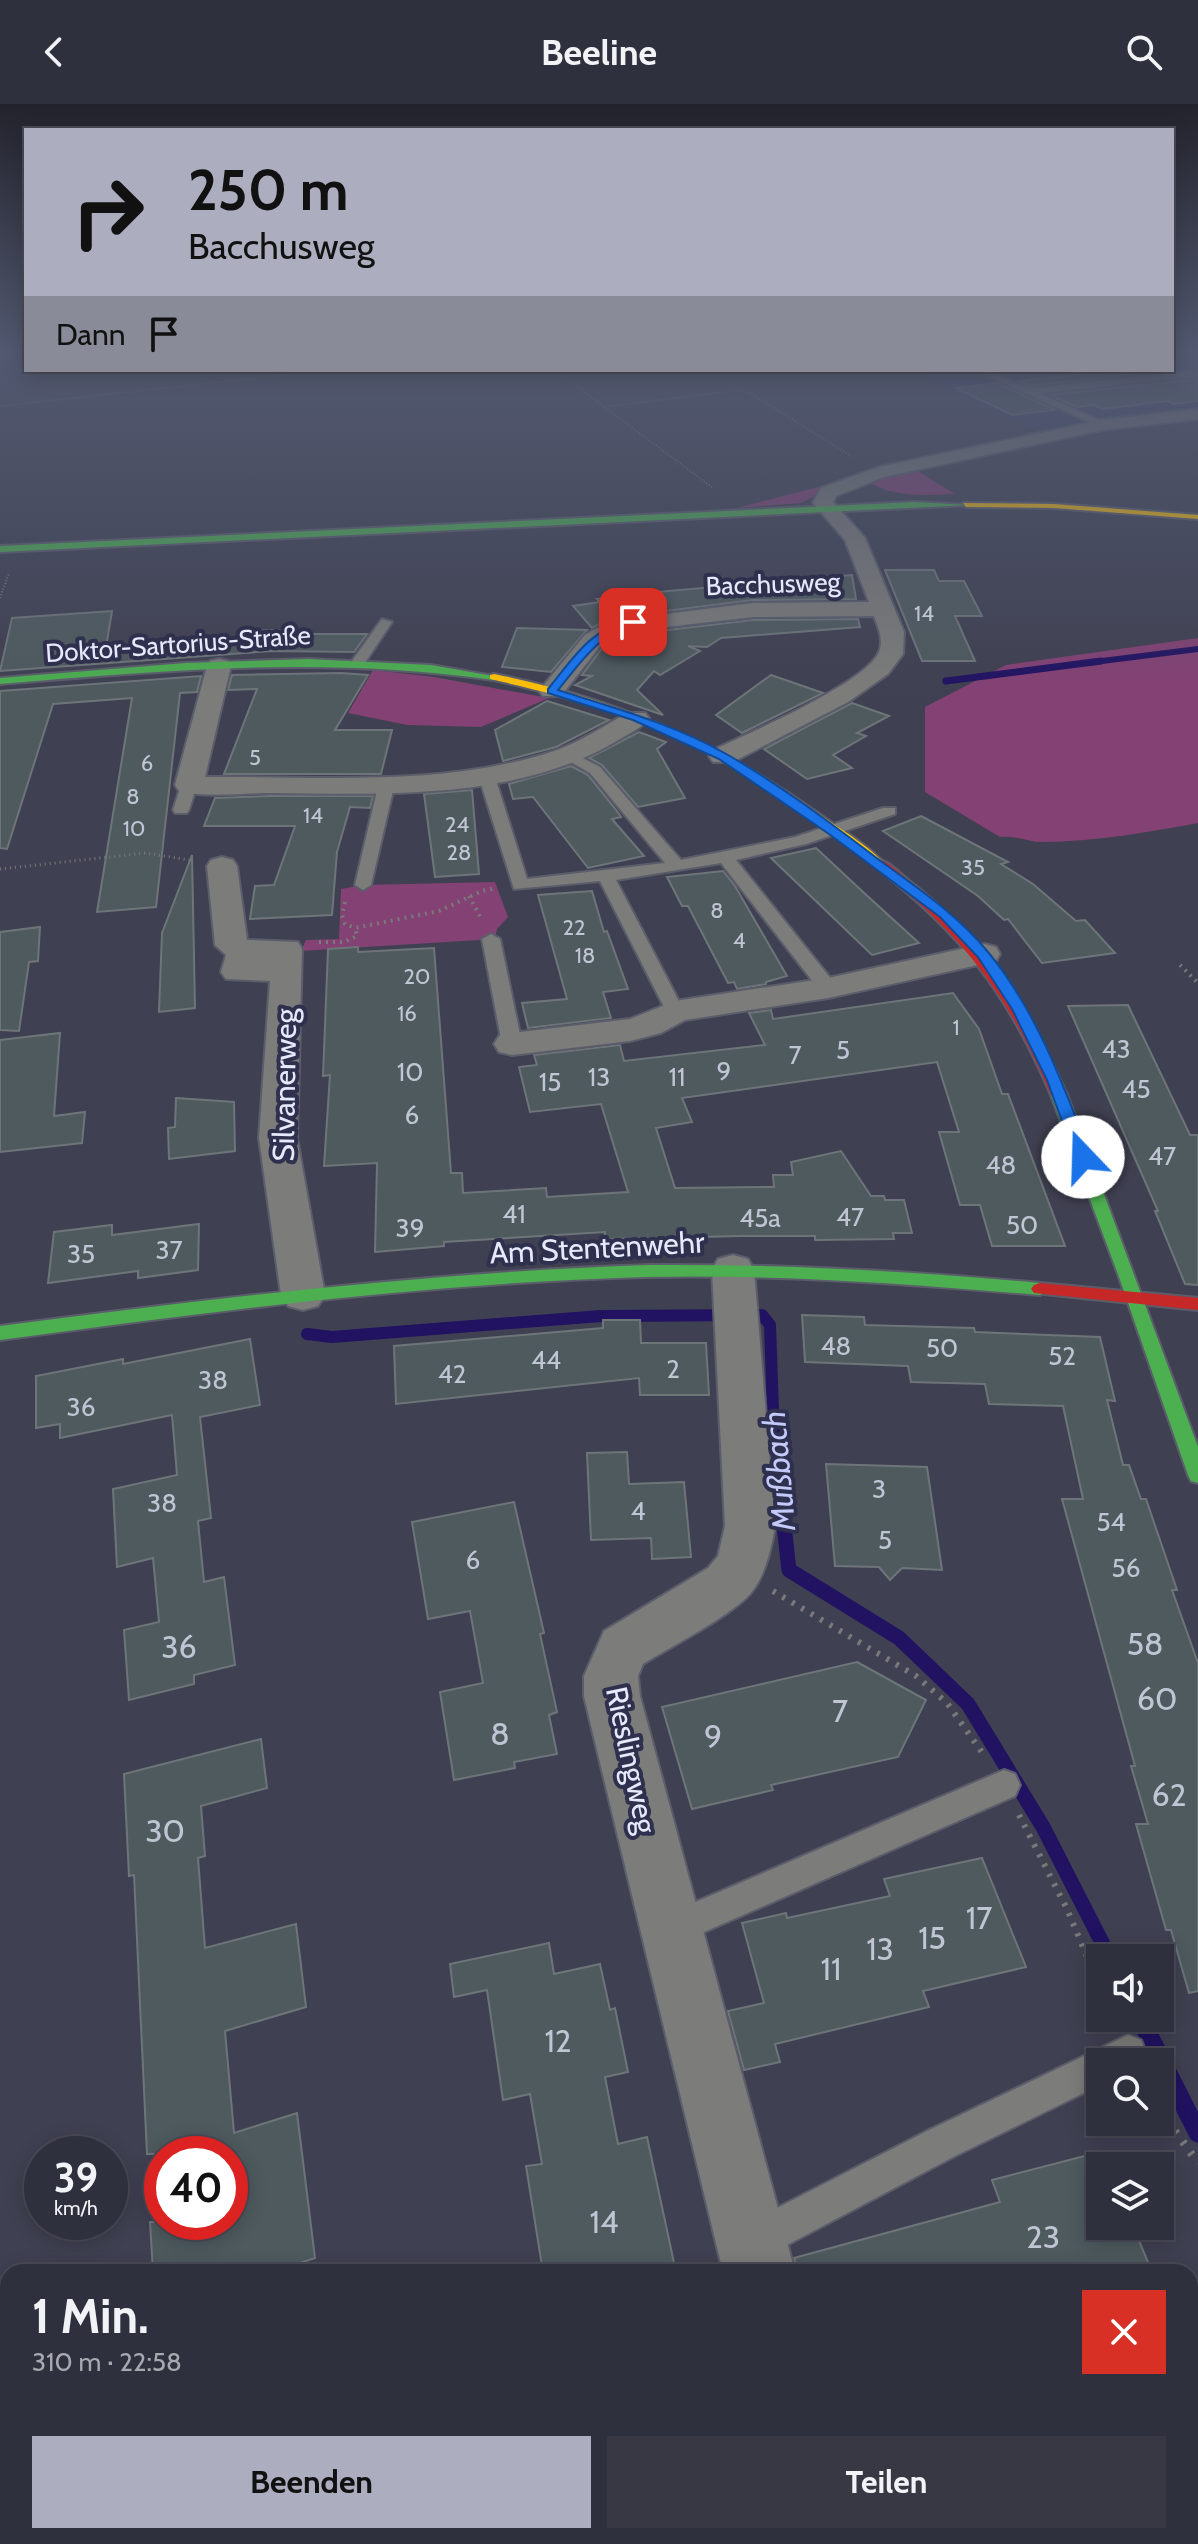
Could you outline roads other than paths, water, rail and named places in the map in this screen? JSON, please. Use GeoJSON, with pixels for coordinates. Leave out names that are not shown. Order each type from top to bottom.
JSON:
{"type":"FeatureCollection","features":[{"type":"Feature","properties":{"kind":"street"},"geometry":{"type":"LineString","coordinates":[[723,756],[858,684],[889,658],[893,645],[892,632],[855,538],[827,508],[823,499],[828,492],[854,481],[907,467]]}},
{"type":"Feature","properties":{"kind":"street"},"geometry":{"type":"LineString","coordinates":[[854,481],[876,493],[914,504]]}},
{"type":"Feature","properties":{"kind":"street"},"geometry":{"type":"LineString","coordinates":[[854,481],[850,492],[860,519],[855,538]]}},
{"type":"Feature","properties":{"kind":"street"},"geometry":{"type":"LineString","coordinates":[[0,549],[914,504],[1054,506],[1198,517]]}},
{"type":"Feature","properties":{"kind":"street","name":"Bacchusweg"},"geometry":{"type":"LineString","coordinates":[[552,691],[593,640],[618,626],[753,610],[882,609]]}},
{"type":"Feature","properties":{"kind":"street","name":"Doktor-Sartorius-Straße"},"geometry":{"type":"LineString","coordinates":[[0,681],[219,666],[359,661],[447,670],[552,691],[636,718],[723,756],[924,897],[984,954],[1019,1009],[1054,1080],[1136,1297],[1198,1475]]}},
{"type":"Feature","properties":{"kind":"street"},"geometry":{"type":"LineString","coordinates":[[219,666],[185,797],[486,774],[569,755],[636,718]]}},
{"type":"Feature","properties":{"kind":"street","name":"Silvanerweg"},"geometry":{"type":"LineString","coordinates":[[222,866],[231,945],[244,950],[238,972],[284,960],[287,977],[278,1138],[303,1295]]}},
{"type":"Feature","properties":{"kind":"street"},"geometry":{"type":"LineString","coordinates":[[512,1044],[630,1030],[649,1026],[675,1011],[828,988],[984,954]]}},
{"type":"Feature","properties":{"kind":"street","name":"Am Stentenwehr"},"geometry":{"type":"LineString","coordinates":[[0,1333],[303,1295],[553,1276],[735,1298],[956,1280],[1198,1304]]}},
{"type":"Feature","properties":{"kind":"street","name":"Rieslingweg"},"geometry":{"type":"LineString","coordinates":[[735,1298],[750,1526],[745,1555],[738,1571],[726,1584],[623,1648],[611,1676],[612,1696],[670,1930],[756,2257]]}},
{"type":"Feature","properties":{"kind":"lane"},"geometry":{"type":"LineString","coordinates":[[359,661],[386,622]]}},
{"type":"Feature","properties":{"kind":"lane"},"geometry":{"type":"LineString","coordinates":[[569,755],[595,770],[676,865]]}},
{"type":"Feature","properties":{"kind":"lane"},"geometry":{"type":"LineString","coordinates":[[486,774],[520,885],[606,876],[724,856],[834,831],[889,811]]}},
{"type":"Feature","properties":{"kind":"lane"},"geometry":{"type":"LineString","coordinates":[[363,885],[387,782]]}},
{"type":"Feature","properties":{"kind":"lane"},"geometry":{"type":"LineString","coordinates":[[724,856],[828,988]]}},
{"type":"Feature","properties":{"kind":"lane"},"geometry":{"type":"LineString","coordinates":[[606,876],[675,1011]]}},
{"type":"Feature","properties":{"kind":"lane"},"geometry":{"type":"LineString","coordinates":[[491,939],[512,1044]]}},
{"type":"Feature","properties":{"kind":"lane"},"geometry":{"type":"LineString","coordinates":[[670,1930],[1004,1785]]}},
{"type":"Feature","properties":{"kind":"lane","name":"Rieslingweg"},"geometry":{"type":"LineString","coordinates":[[756,2257],[942,2143],[1086,2073]]}},
{"type":"Feature","properties":{"kind":"waterway"},"geometry":{"type":"LineString","coordinates":[[1086,663],[1198,649]]}},
{"type":"Feature","properties":{"kind":"waterway"},"geometry":{"type":"LineString","coordinates":[[946,681],[1101,661]]}},
{"type":"Feature","properties":{"kind":"waterway","name":"Mußbach"},"geometry":{"type":"LineString","coordinates":[[307,1334],[332,1337],[601,1316],[762,1315],[770,1325],[774,1440],[783,1519]]}},
{"type":"Feature","properties":{"kind":"waterway","name":"Mußbach"},"geometry":{"type":"LineString","coordinates":[[783,1517],[789,1570],[899,1638],[968,1704],[1043,1827],[1103,1944]]}},
{"type":"Feature","properties":{"kind":"waterway","name":"Mußbach"},"geometry":{"type":"LineString","coordinates":[[1147,2032],[1198,2133]]}}]}
